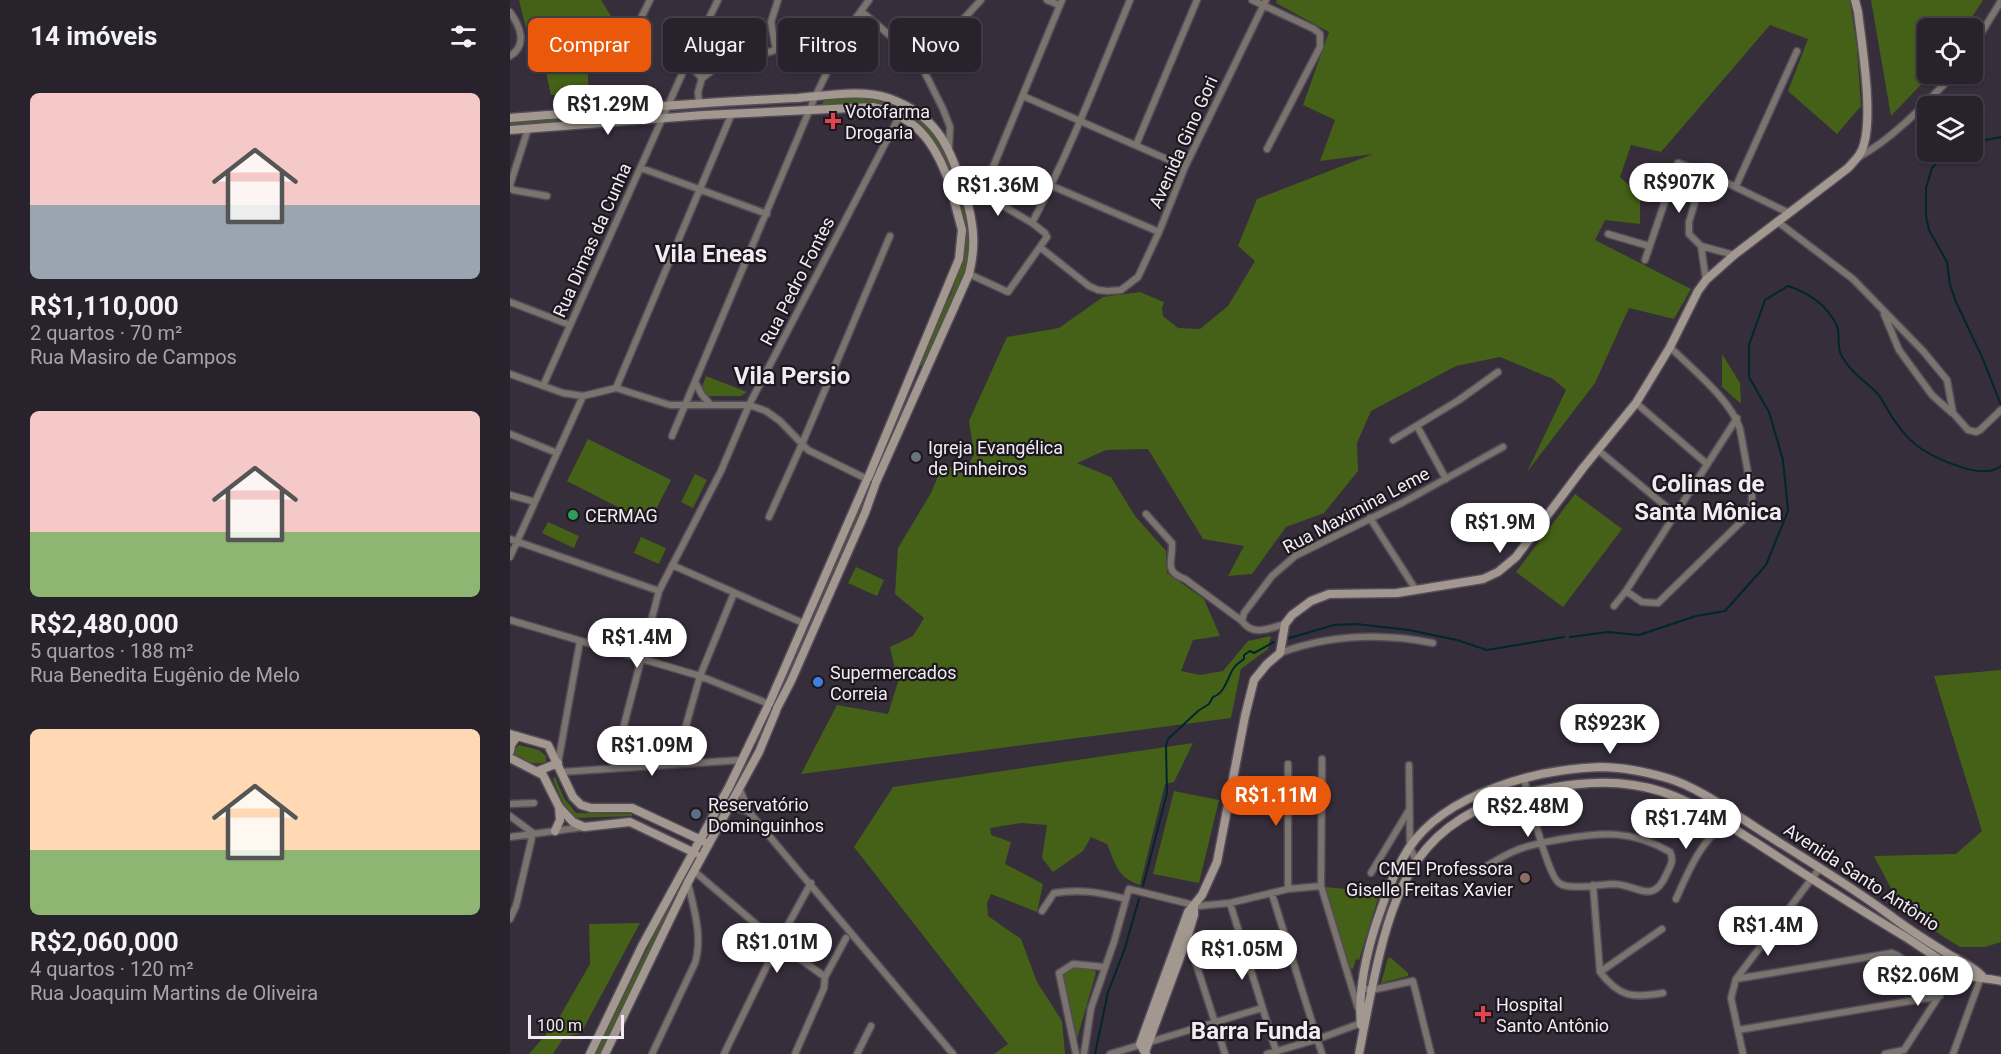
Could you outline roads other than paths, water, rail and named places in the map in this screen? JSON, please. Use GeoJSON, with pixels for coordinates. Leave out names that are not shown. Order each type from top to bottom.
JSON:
{"type":"FeatureCollection","features":[{"type":"Feature","properties":{"kind":"main road"},"geometry":{"type":"LineString","coordinates":[[1145,1048],[1182,940],[1194,915],[1194,905],[1217,862],[1254,680],[1280,653],[1285,624],[1292,615],[1311,601],[1329,594],[1397,592],[1484,579],[1498,572],[1516,557],[1636,403],[1670,347],[1698,291],[1706,280],[1734,255],[1848,168],[1859,157],[1864,146],[1867,108],[1855,0]]}},
{"type":"Feature","properties":{"kind":"main road"},"geometry":{"type":"LineString","coordinates":[[510,118],[699,103],[862,94],[887,97],[917,112],[934,126],[949,148],[970,212],[975,244],[969,274],[803,623],[772,708],[759,752],[688,882],[605,1054]]}},
{"type":"Feature","properties":{"kind":"main road"},"geometry":{"type":"LineString","coordinates":[[510,130],[732,113],[873,107],[884,109],[923,133],[932,144],[940,157],[962,230],[959,260],[870,481],[865,513],[791,681],[772,708],[699,839],[642,946],[590,1054]]}},
{"type":"Feature","properties":{"kind":"main road"},"geometry":{"type":"LineString","coordinates":[[953,196],[956,188],[964,193]]}},
{"type":"Feature","properties":{"kind":"main road"},"geometry":{"type":"LineString","coordinates":[[953,196],[961,201],[964,193]]}},
{"type":"Feature","properties":{"kind":"main road"},"geometry":{"type":"LineString","coordinates":[[914,368],[924,372]]}},
{"type":"Feature","properties":{"kind":"main road"},"geometry":{"type":"LineString","coordinates":[[510,751],[513,735],[548,745],[573,797],[581,805],[591,808],[632,808],[709,844]]}},
{"type":"Feature","properties":{"kind":"main road"},"geometry":{"type":"LineString","coordinates":[[510,758],[541,773],[561,772]]}},
{"type":"Feature","properties":{"kind":"main road"},"geometry":{"type":"LineString","coordinates":[[541,773],[558,763]]}},
{"type":"Feature","properties":{"kind":"main road","name":"Avenida Santo Antônio"},"geometry":{"type":"LineString","coordinates":[[1359,1054],[1362,1035],[1360,988],[1371,941],[1387,890],[1410,847],[1436,820],[1466,801],[1524,779],[1552,772],[1602,767],[1630,770],[1684,784],[1820,869],[1945,957],[1956,968],[1973,978],[1982,976],[2001,981]]}},
{"type":"Feature","properties":{"kind":"main road"},"geometry":{"type":"LineString","coordinates":[[541,773],[559,807],[573,822],[584,827],[630,822],[702,857]]}},
{"type":"Feature","properties":{"kind":"main road","name":"Avenida Santo Antônio"},"geometry":{"type":"LineString","coordinates":[[1362,1020],[1398,893],[1416,861],[1440,834],[1462,817],[1501,801],[1548,787],[1581,783],[1633,784],[1680,798],[1945,957],[1976,970],[1982,976]]}},
{"type":"Feature","properties":{"kind":"main road"},"geometry":{"type":"LineString","coordinates":[[1495,789],[1501,801]]}},
{"type":"Feature","properties":{"kind":"main road"},"geometry":{"type":"LineString","coordinates":[[555,831],[560,820],[559,807]]}},
{"type":"Feature","properties":{"kind":"main road"},"geometry":{"type":"LineString","coordinates":[[656,833],[662,821]]}},
{"type":"Feature","properties":{"kind":"street"},"geometry":{"type":"LineString","coordinates":[[641,18],[650,0]]}},
{"type":"Feature","properties":{"kind":"street","name":"Rua Dimas da Cunha"},"geometry":{"type":"LineString","coordinates":[[709,18],[718,0]]}},
{"type":"Feature","properties":{"kind":"street"},"geometry":{"type":"LineString","coordinates":[[699,103],[698,92],[702,78],[717,68],[776,50],[771,22],[778,0]]}},
{"type":"Feature","properties":{"kind":"street"},"geometry":{"type":"LineString","coordinates":[[856,18],[869,0]]}},
{"type":"Feature","properties":{"kind":"street"},"geometry":{"type":"LineString","coordinates":[[964,18],[981,0]]}},
{"type":"Feature","properties":{"kind":"street"},"geometry":{"type":"LineString","coordinates":[[980,192],[984,189],[1061,2],[1047,0]]}},
{"type":"Feature","properties":{"kind":"street"},"geometry":{"type":"LineString","coordinates":[[1032,223],[1082,121],[1130,0]]}},
{"type":"Feature","properties":{"kind":"street"},"geometry":{"type":"LineString","coordinates":[[1136,145],[1197,0]]}},
{"type":"Feature","properties":{"kind":"street"},"geometry":{"type":"LineString","coordinates":[[1252,0],[1265,3],[1320,34],[1320,47],[1267,149]]}},
{"type":"Feature","properties":{"kind":"street"},"geometry":{"type":"LineString","coordinates":[[1983,30],[2001,1]]}},
{"type":"Feature","properties":{"kind":"street","name":"Avenida Gino Gori"},"geometry":{"type":"LineString","coordinates":[[1041,248],[1089,286],[1098,290],[1121,290],[1138,277],[1185,167],[1265,3]]}},
{"type":"Feature","properties":{"kind":"street"},"geometry":{"type":"LineString","coordinates":[[861,11],[890,36]]}},
{"type":"Feature","properties":{"kind":"street"},"geometry":{"type":"LineString","coordinates":[[510,12],[520,29],[521,36],[519,47],[510,56]]}},
{"type":"Feature","properties":{"kind":"street"},"geometry":{"type":"LineString","coordinates":[[1736,186],[1797,51]]}},
{"type":"Feature","properties":{"kind":"street","name":"Rua Dimas da Cunha"},"geometry":{"type":"LineString","coordinates":[[543,386],[683,72]]}},
{"type":"Feature","properties":{"kind":"street"},"geometry":{"type":"LineString","coordinates":[[696,72],[702,78]]}},
{"type":"Feature","properties":{"kind":"street"},"geometry":{"type":"LineString","coordinates":[[672,436],[827,72]]}},
{"type":"Feature","properties":{"kind":"street"},"geometry":{"type":"LineString","coordinates":[[924,72],[950,127],[949,148]]}},
{"type":"Feature","properties":{"kind":"street"},"geometry":{"type":"LineString","coordinates":[[1859,157],[1873,149],[1902,125],[1944,84]]}},
{"type":"Feature","properties":{"kind":"street"},"geometry":{"type":"LineString","coordinates":[[1023,96],[1185,167]]}},
{"type":"Feature","properties":{"kind":"street"},"geometry":{"type":"LineString","coordinates":[[616,388],[732,113]]}},
{"type":"Feature","properties":{"kind":"street","name":"Rua Pedro Fontes"},"geometry":{"type":"LineString","coordinates":[[613,767],[659,591],[721,471],[749,405],[899,117]]}},
{"type":"Feature","properties":{"kind":"street"},"geometry":{"type":"LineString","coordinates":[[934,126],[945,117]]}},
{"type":"Feature","properties":{"kind":"street"},"geometry":{"type":"LineString","coordinates":[[528,129],[510,186],[513,190],[547,196]]}},
{"type":"Feature","properties":{"kind":"street"},"geometry":{"type":"LineString","coordinates":[[1645,260],[1677,165],[1683,164],[1704,172],[1789,213]]}},
{"type":"Feature","properties":{"kind":"street"},"geometry":{"type":"LineString","coordinates":[[641,168],[767,214]]}},
{"type":"Feature","properties":{"kind":"street"},"geometry":{"type":"LineString","coordinates":[[1704,172],[1689,227],[1691,237],[1701,246],[1734,255]]}},
{"type":"Feature","properties":{"kind":"street"},"geometry":{"type":"LineString","coordinates":[[964,193],[989,175]]}},
{"type":"Feature","properties":{"kind":"street"},"geometry":{"type":"LineString","coordinates":[[976,183],[980,192]]}},
{"type":"Feature","properties":{"kind":"street"},"geometry":{"type":"LineString","coordinates":[[1052,186],[1159,232]]}},
{"type":"Feature","properties":{"kind":"street"},"geometry":{"type":"LineString","coordinates":[[964,193],[980,192],[1032,223],[1047,235],[1047,240],[1008,292],[969,274]]}},
{"type":"Feature","properties":{"kind":"street"},"geometry":{"type":"LineString","coordinates":[[1778,222],[1848,275],[1944,373],[1953,413]]}},
{"type":"Feature","properties":{"kind":"street"},"geometry":{"type":"LineString","coordinates":[[1608,234],[1649,246]]}},
{"type":"Feature","properties":{"kind":"street"},"geometry":{"type":"LineString","coordinates":[[769,517],[890,236]]}},
{"type":"Feature","properties":{"kind":"street"},"geometry":{"type":"LineString","coordinates":[[1701,246],[1706,280]]}},
{"type":"Feature","properties":{"kind":"street"},"geometry":{"type":"LineString","coordinates":[[510,302],[570,325]]}},
{"type":"Feature","properties":{"kind":"street"},"geometry":{"type":"LineString","coordinates":[[1882,309],[1899,350],[1932,395],[1968,430],[1976,432],[2001,410]]}},
{"type":"Feature","properties":{"kind":"street"},"geometry":{"type":"LineString","coordinates":[[1626,591],[1642,602],[1658,603],[1745,518],[1752,504],[1737,418],[1728,405],[1670,347]]}},
{"type":"Feature","properties":{"kind":"street"},"geometry":{"type":"LineString","coordinates":[[1393,440],[1459,400],[1498,372]]}},
{"type":"Feature","properties":{"kind":"street"},"geometry":{"type":"LineString","coordinates":[[510,374],[563,393],[583,396],[616,388],[670,405],[749,405],[773,416],[808,450],[870,481]]}},
{"type":"Feature","properties":{"kind":"street"},"geometry":{"type":"LineString","coordinates":[[695,382],[711,405]]}},
{"type":"Feature","properties":{"kind":"street"},"geometry":{"type":"LineString","coordinates":[[510,557],[513,540],[535,502],[583,396]]}},
{"type":"Feature","properties":{"kind":"street"},"geometry":{"type":"LineString","coordinates":[[1636,403],[1707,464]]}},
{"type":"Feature","properties":{"kind":"street"},"geometry":{"type":"LineString","coordinates":[[1614,606],[1626,591],[1737,418]]}},
{"type":"Feature","properties":{"kind":"street"},"geometry":{"type":"LineString","coordinates":[[1417,426],[1446,479]]}},
{"type":"Feature","properties":{"kind":"street"},"geometry":{"type":"LineString","coordinates":[[510,434],[557,453]]}},
{"type":"Feature","properties":{"kind":"street","name":"Rua Maximina Leme"},"geometry":{"type":"LineString","coordinates":[[1242,621],[1244,613],[1272,576],[1295,556],[1446,479],[1503,447]]}},
{"type":"Feature","properties":{"kind":"street"},"geometry":{"type":"LineString","coordinates":[[1598,450],[1675,514]]}},
{"type":"Feature","properties":{"kind":"street"},"geometry":{"type":"LineString","coordinates":[[510,495],[535,502]]}},
{"type":"Feature","properties":{"kind":"street"},"geometry":{"type":"LineString","coordinates":[[1146,514],[1172,543],[1170,568],[1174,575],[1185,579],[1242,621],[1248,628],[1257,631],[1285,624]]}},
{"type":"Feature","properties":{"kind":"street"},"geometry":{"type":"LineString","coordinates":[[1370,518],[1416,590]]}},
{"type":"Feature","properties":{"kind":"street"},"geometry":{"type":"LineString","coordinates":[[513,540],[659,591]]}},
{"type":"Feature","properties":{"kind":"street"},"geometry":{"type":"LineString","coordinates":[[672,565],[803,623]]}},
{"type":"Feature","properties":{"kind":"street"},"geometry":{"type":"LineString","coordinates":[[675,764],[700,676],[734,592]]}},
{"type":"Feature","properties":{"kind":"street"},"geometry":{"type":"LineString","coordinates":[[510,620],[700,676],[772,708]]}},
{"type":"Feature","properties":{"kind":"street"},"geometry":{"type":"LineString","coordinates":[[1280,653],[1302,645],[1378,635],[1433,643]]}},
{"type":"Feature","properties":{"kind":"street"},"geometry":{"type":"LineString","coordinates":[[558,763],[580,641]]}},
{"type":"Feature","properties":{"kind":"street"},"geometry":{"type":"LineString","coordinates":[[548,745],[557,740],[563,732]]}},
{"type":"Feature","properties":{"kind":"street"},"geometry":{"type":"LineString","coordinates":[[1267,1054],[1318,1039],[1362,1020],[1321,886],[1322,759]]}},
{"type":"Feature","properties":{"kind":"street"},"geometry":{"type":"LineString","coordinates":[[561,772],[742,760]]}},
{"type":"Feature","properties":{"kind":"street"},"geometry":{"type":"LineString","coordinates":[[1288,764],[1288,889]]}},
{"type":"Feature","properties":{"kind":"street"},"geometry":{"type":"LineString","coordinates":[[1409,765],[1410,847],[1416,861]]}},
{"type":"Feature","properties":{"kind":"street"},"geometry":{"type":"LineString","coordinates":[[1480,870],[1517,850],[1542,842],[1583,835],[1613,834],[1641,838],[1670,852],[1672,861],[1665,879],[1657,890],[1646,893],[1615,884],[1567,886],[1559,883],[1554,878],[1542,842],[1524,779]]}},
{"type":"Feature","properties":{"kind":"street"},"geometry":{"type":"LineString","coordinates":[[740,790],[749,812],[953,1054]]}},
{"type":"Feature","properties":{"kind":"street"},"geometry":{"type":"LineString","coordinates":[[510,804],[534,803]]}},
{"type":"Feature","properties":{"kind":"street"},"geometry":{"type":"LineString","coordinates":[[731,806],[749,812]]}},
{"type":"Feature","properties":{"kind":"street"},"geometry":{"type":"LineString","coordinates":[[1371,873],[1409,809]]}},
{"type":"Feature","properties":{"kind":"street"},"geometry":{"type":"LineString","coordinates":[[510,816],[533,833]]}},
{"type":"Feature","properties":{"kind":"street"},"geometry":{"type":"LineString","coordinates":[[1676,899],[1701,849],[1714,832],[1725,823]]}},
{"type":"Feature","properties":{"kind":"street"},"geometry":{"type":"LineString","coordinates":[[510,837],[584,827]]}},
{"type":"Feature","properties":{"kind":"street"},"geometry":{"type":"LineString","coordinates":[[510,919],[516,906],[533,833]]}},
{"type":"Feature","properties":{"kind":"street"},"geometry":{"type":"LineString","coordinates":[[1743,1054],[1731,998],[1736,979],[1820,869]]}},
{"type":"Feature","properties":{"kind":"street"},"geometry":{"type":"LineString","coordinates":[[694,871],[778,943],[825,977]]}},
{"type":"Feature","properties":{"kind":"street"},"geometry":{"type":"LineString","coordinates":[[652,1054],[699,951],[699,935],[688,882]]}},
{"type":"Feature","properties":{"kind":"street"},"geometry":{"type":"LineString","coordinates":[[724,1054],[778,943],[811,883]]}},
{"type":"Feature","properties":{"kind":"street"},"geometry":{"type":"LineString","coordinates":[[1593,885],[1600,972],[1607,981],[1625,994],[1639,996],[1663,993]]}},
{"type":"Feature","properties":{"kind":"street"},"geometry":{"type":"LineString","coordinates":[[1084,1054],[1091,1008],[1129,890],[1194,905],[1230,903],[1288,889],[1321,886]]}},
{"type":"Feature","properties":{"kind":"street"},"geometry":{"type":"LineString","coordinates":[[1042,911],[1054,893],[1094,891],[1126,899]]}},
{"type":"Feature","properties":{"kind":"street"},"geometry":{"type":"LineString","coordinates":[[1272,894],[1322,1054]]}},
{"type":"Feature","properties":{"kind":"street"},"geometry":{"type":"LineString","coordinates":[[1230,903],[1276,1051]]}},
{"type":"Feature","properties":{"kind":"street"},"geometry":{"type":"LineString","coordinates":[[1600,972],[1662,928]]}},
{"type":"Feature","properties":{"kind":"street"},"geometry":{"type":"LineString","coordinates":[[795,1054],[824,988],[825,977],[846,938]]}},
{"type":"Feature","properties":{"kind":"street"},"geometry":{"type":"LineString","coordinates":[[1182,940],[1191,948],[1225,1054]]}},
{"type":"Feature","properties":{"kind":"street"},"geometry":{"type":"LineString","coordinates":[[1736,979],[1892,953],[1901,956],[1906,961],[1915,1000]]}},
{"type":"Feature","properties":{"kind":"street"},"geometry":{"type":"LineString","coordinates":[[1076,1054],[1059,973],[1073,964],[1104,967]]}},
{"type":"Feature","properties":{"kind":"street"},"geometry":{"type":"LineString","coordinates":[[1885,1054],[1903,1052],[1956,968]]}},
{"type":"Feature","properties":{"kind":"street"},"geometry":{"type":"LineString","coordinates":[[1953,1054],[1982,976]]}},
{"type":"Feature","properties":{"kind":"street"},"geometry":{"type":"LineString","coordinates":[[1360,988],[1372,990],[1413,981],[1431,1054]]}},
{"type":"Feature","properties":{"kind":"street"},"geometry":{"type":"LineString","coordinates":[[1738,1030],[1940,996]]}},
{"type":"Feature","properties":{"kind":"street"},"geometry":{"type":"LineString","coordinates":[[1110,1054],[1145,1048],[1262,1008]]}},
{"type":"Feature","properties":{"kind":"street"},"geometry":{"type":"LineString","coordinates":[[857,1054],[871,1026]]}},
{"type":"Feature","properties":{"kind":"waterway"},"geometry":{"type":"LineString","coordinates":[[1983,141],[2001,137]]}},
{"type":"Feature","properties":{"kind":"waterway"},"geometry":{"type":"LineString","coordinates":[[1938,162],[1932,168],[1926,188],[1926,216],[1929,230],[1947,262],[1950,285],[1956,302],[1982,357],[2001,405]]}},
{"type":"Feature","properties":{"kind":"waterway"},"geometry":{"type":"LineString","coordinates":[[1570,637],[1608,632],[1639,635],[1696,616],[1725,611],[1766,565],[1788,511],[1783,460],[1769,412],[1749,377],[1749,345],[1765,300],[1788,286],[1813,298],[1828,311],[1837,327],[1839,347],[1843,358],[1854,372],[1877,393],[1905,435],[1916,445],[1951,463],[1973,470],[1993,470],[2001,466]]}},
{"type":"Feature","properties":{"kind":"waterway"},"geometry":{"type":"LineString","coordinates":[[1286,639],[1334,625],[1356,624],[1409,630],[1457,640],[1487,650],[1564,637]]}},
{"type":"Feature","properties":{"kind":"waterway"},"geometry":{"type":"LineString","coordinates":[[1143,886],[1167,793],[1166,746],[1168,739],[1220,692],[1234,667],[1244,659],[1244,655],[1250,651],[1254,653],[1274,642]]}},
{"type":"Feature","properties":{"kind":"waterway"},"geometry":{"type":"LineString","coordinates":[[1095,1054],[1108,992],[1124,951],[1139,899]]}},
{"type":"Feature","properties":{"kind":"place","name":"Votofarma Drogaria"},"geometry":{"type":"Point","coordinates":[833,121]}},
{"type":"Feature","properties":{"kind":"place","name":"Igreja Evangélica de Pinheiros"},"geometry":{"type":"Point","coordinates":[916,457]}},
{"type":"Feature","properties":{"kind":"place","name":"CERMAG"},"geometry":{"type":"Point","coordinates":[573,515]}},
{"type":"Feature","properties":{"kind":"place","name":"Supermercados Correia"},"geometry":{"type":"Point","coordinates":[818,682]}},
{"type":"Feature","properties":{"kind":"place","name":"Reservatório Dominguinhos"},"geometry":{"type":"Point","coordinates":[696,814]}},
{"type":"Feature","properties":{"kind":"place","name":"CMEI Professora Giselle Freitas Xavier"},"geometry":{"type":"Point","coordinates":[1525,878]}},
{"type":"Feature","properties":{"kind":"place","name":"Hospital Santo Antônio"},"geometry":{"type":"Point","coordinates":[1483,1014]}},
{"type":"Feature","properties":{"kind":"district","name":"Vila Eneas"},"geometry":{"type":"Point","coordinates":[711,254]}},
{"type":"Feature","properties":{"kind":"district","name":"Vila Persio"},"geometry":{"type":"Point","coordinates":[792,376]}},
{"type":"Feature","properties":{"kind":"district","name":"Colinas de Santa Mônica"},"geometry":{"type":"Point","coordinates":[1708,498]}},
{"type":"Feature","properties":{"kind":"district","name":"Barra Funda"},"geometry":{"type":"Point","coordinates":[1256,1031]}}]}
